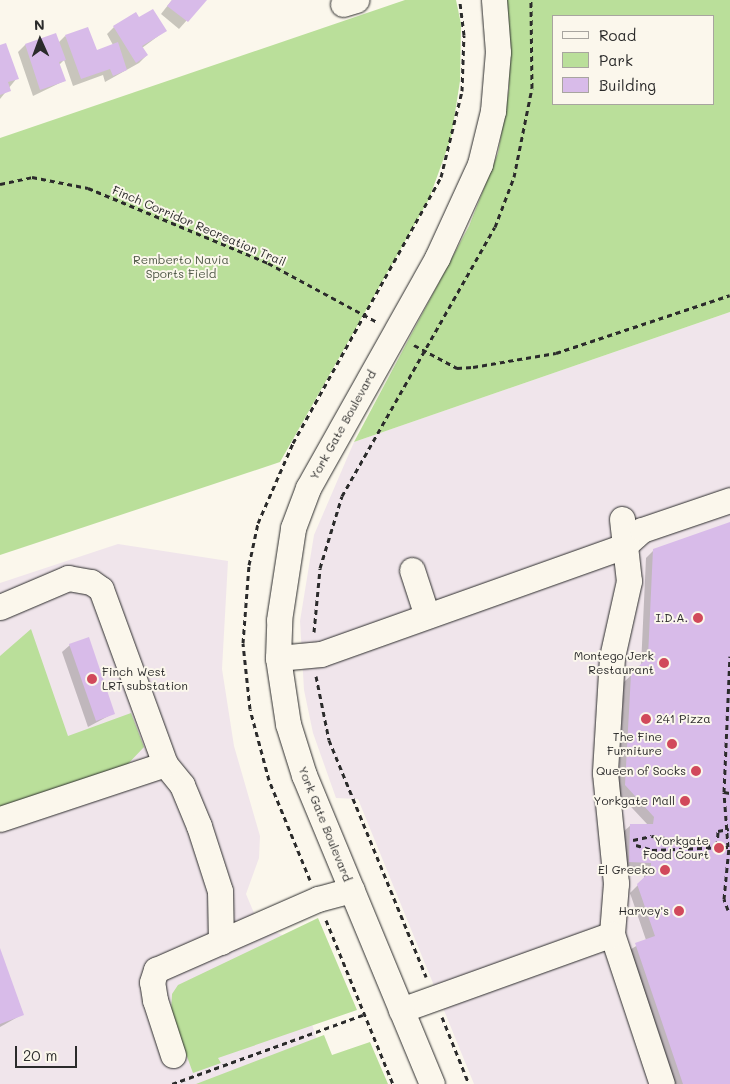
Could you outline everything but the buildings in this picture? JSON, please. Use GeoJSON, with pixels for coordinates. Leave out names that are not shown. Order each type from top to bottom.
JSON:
{"type":"FeatureCollection","features":[{"type":"Feature","properties":{"kind":"street","name":"York Gate Boulevard"},"geometry":{"type":"LineString","coordinates":[[432,1084],[304,775],[288,724],[278,658],[282,580],[293,528],[308,488],[438,258],[480,164],[494,101],[498,52],[494,0]]}},
{"type":"Feature","properties":{"kind":"street"},"geometry":{"type":"LineString","coordinates":[[278,658],[314,655],[427,616],[624,546],[642,530],[730,500]]}},
{"type":"Feature","properties":{"kind":"street"},"geometry":{"type":"LineString","coordinates":[[622,519],[629,581],[612,657],[604,773],[616,883],[612,934],[662,1084]]}},
{"type":"Feature","properties":{"kind":"street"},"geometry":{"type":"LineString","coordinates":[[412,570],[427,616]]}},
{"type":"Feature","properties":{"kind":"street"},"geometry":{"type":"LineString","coordinates":[[0,607],[68,578],[91,582],[101,589],[165,764],[191,803],[220,891],[221,942]]}},
{"type":"Feature","properties":{"kind":"street"},"geometry":{"type":"LineString","coordinates":[[0,819],[165,764]]}},
{"type":"Feature","properties":{"kind":"street"},"geometry":{"type":"LineString","coordinates":[[173,1055],[155,1000],[152,982],[156,970],[318,899],[352,890]]}},
{"type":"Feature","properties":{"kind":"street"},"geometry":{"type":"LineString","coordinates":[[401,1010],[612,934]]}},
{"type":"Feature","properties":{"kind":"path"},"geometry":{"type":"LineString","coordinates":[[393,1084],[363,1015],[256,742],[245,678],[244,602],[258,524],[275,479],[430,201],[453,140],[463,73],[460,0]]}},
{"type":"Feature","properties":{"kind":"path"},"geometry":{"type":"LineString","coordinates":[[469,1084],[329,740],[314,655],[317,587],[334,516],[424,351],[495,227],[514,177],[532,88],[531,0]]}},
{"type":"Feature","properties":{"kind":"path","name":"Finch Corridor Recreation Trail"},"geometry":{"type":"LineString","coordinates":[[0,184],[32,177],[88,188],[268,263],[366,314],[381,324]]}},
{"type":"Feature","properties":{"kind":"path"},"geometry":{"type":"LineString","coordinates":[[409,342],[456,368],[538,357],[730,295]]}},
{"type":"Feature","properties":{"kind":"path"},"geometry":{"type":"LineString","coordinates":[[728,910],[729,831],[724,792],[724,773],[730,656]]}},
{"type":"Feature","properties":{"kind":"path"},"geometry":{"type":"LineString","coordinates":[[724,773],[730,773]]}},
{"type":"Feature","properties":{"kind":"path"},"geometry":{"type":"LineString","coordinates":[[724,792],[730,793]]}},
{"type":"Feature","properties":{"kind":"path"},"geometry":{"type":"LineString","coordinates":[[729,831],[730,826]]}},
{"type":"Feature","properties":{"kind":"path"},"geometry":{"type":"LineString","coordinates":[[717,846],[718,831],[729,831]]}},
{"type":"Feature","properties":{"kind":"path"},"geometry":{"type":"LineString","coordinates":[[626,842],[652,836],[729,847]]}},
{"type":"Feature","properties":{"kind":"path"},"geometry":{"type":"LineString","coordinates":[[652,850],[717,846]]}},
{"type":"Feature","properties":{"kind":"path"},"geometry":{"type":"LineString","coordinates":[[172,1084],[363,1015]]}},
{"type":"Feature","properties":{"kind":"shaded area"},"geometry":{"type":"Polygon","coordinates":[[[730,312],[730,1084],[474,1084],[358,799],[336,798],[313,733],[304,690],[300,621],[314,535],[354,442],[730,312]]]}},
{"type":"Feature","properties":{"kind":"shaded area"},"geometry":{"type":"Polygon","coordinates":[[[118,544],[228,561],[222,669],[234,746],[260,836],[259,858],[246,894],[259,925],[282,935],[332,1084],[0,1084],[0,583],[118,544]]]}},
{"type":"Feature","properties":{"kind":"green space","name":"Remberto Navia Sports Field"},"geometry":{"type":"Polygon","coordinates":[[[405,0],[456,0],[461,24],[460,81],[451,138],[429,199],[280,462],[0,555],[0,138],[405,0]]]}},
{"type":"Feature","properties":{"kind":"green space"},"geometry":{"type":"Polygon","coordinates":[[[507,0],[730,0],[730,312],[354,442],[469,226],[498,153],[509,89],[507,0]]]}},
{"type":"Feature","properties":{"kind":"green space"},"geometry":{"type":"Polygon","coordinates":[[[31,629],[68,736],[131,713],[144,747],[126,766],[0,810],[0,656],[31,629]]]}},
{"type":"Feature","properties":{"kind":"green space"},"geometry":{"type":"Polygon","coordinates":[[[318,918],[357,1010],[218,1058],[221,1063],[193,1073],[171,1013],[172,994],[178,985],[318,918]]]}},
{"type":"Feature","properties":{"kind":"green space"},"geometry":{"type":"Polygon","coordinates":[[[324,1035],[332,1055],[370,1042],[388,1084],[196,1084],[324,1035]]]}},
{"type":"Feature","properties":{"kind":"place","name":"I.D.A."},"geometry":{"type":"Point","coordinates":[698,618]}},
{"type":"Feature","properties":{"kind":"place","name":"Montego Jerk Restaurant"},"geometry":{"type":"Point","coordinates":[664,663]}},
{"type":"Feature","properties":{"kind":"place","name":"Finch West LRT substation"},"geometry":{"type":"Point","coordinates":[92,679]}},
{"type":"Feature","properties":{"kind":"place","name":"241 Pizza"},"geometry":{"type":"Point","coordinates":[646,719]}},
{"type":"Feature","properties":{"kind":"place","name":"The Fine Furniture"},"geometry":{"type":"Point","coordinates":[672,744]}},
{"type":"Feature","properties":{"kind":"place","name":"Queen of Socks"},"geometry":{"type":"Point","coordinates":[696,771]}},
{"type":"Feature","properties":{"kind":"place","name":"Yorkgate Mall"},"geometry":{"type":"Point","coordinates":[685,801]}},
{"type":"Feature","properties":{"kind":"place","name":"Yorkgate Food Court"},"geometry":{"type":"Point","coordinates":[719,848]}},
{"type":"Feature","properties":{"kind":"place","name":"El Greeko"},"geometry":{"type":"Point","coordinates":[665,870]}},
{"type":"Feature","properties":{"kind":"place","name":"Harvey's"},"geometry":{"type":"Point","coordinates":[679,911]}}]}
